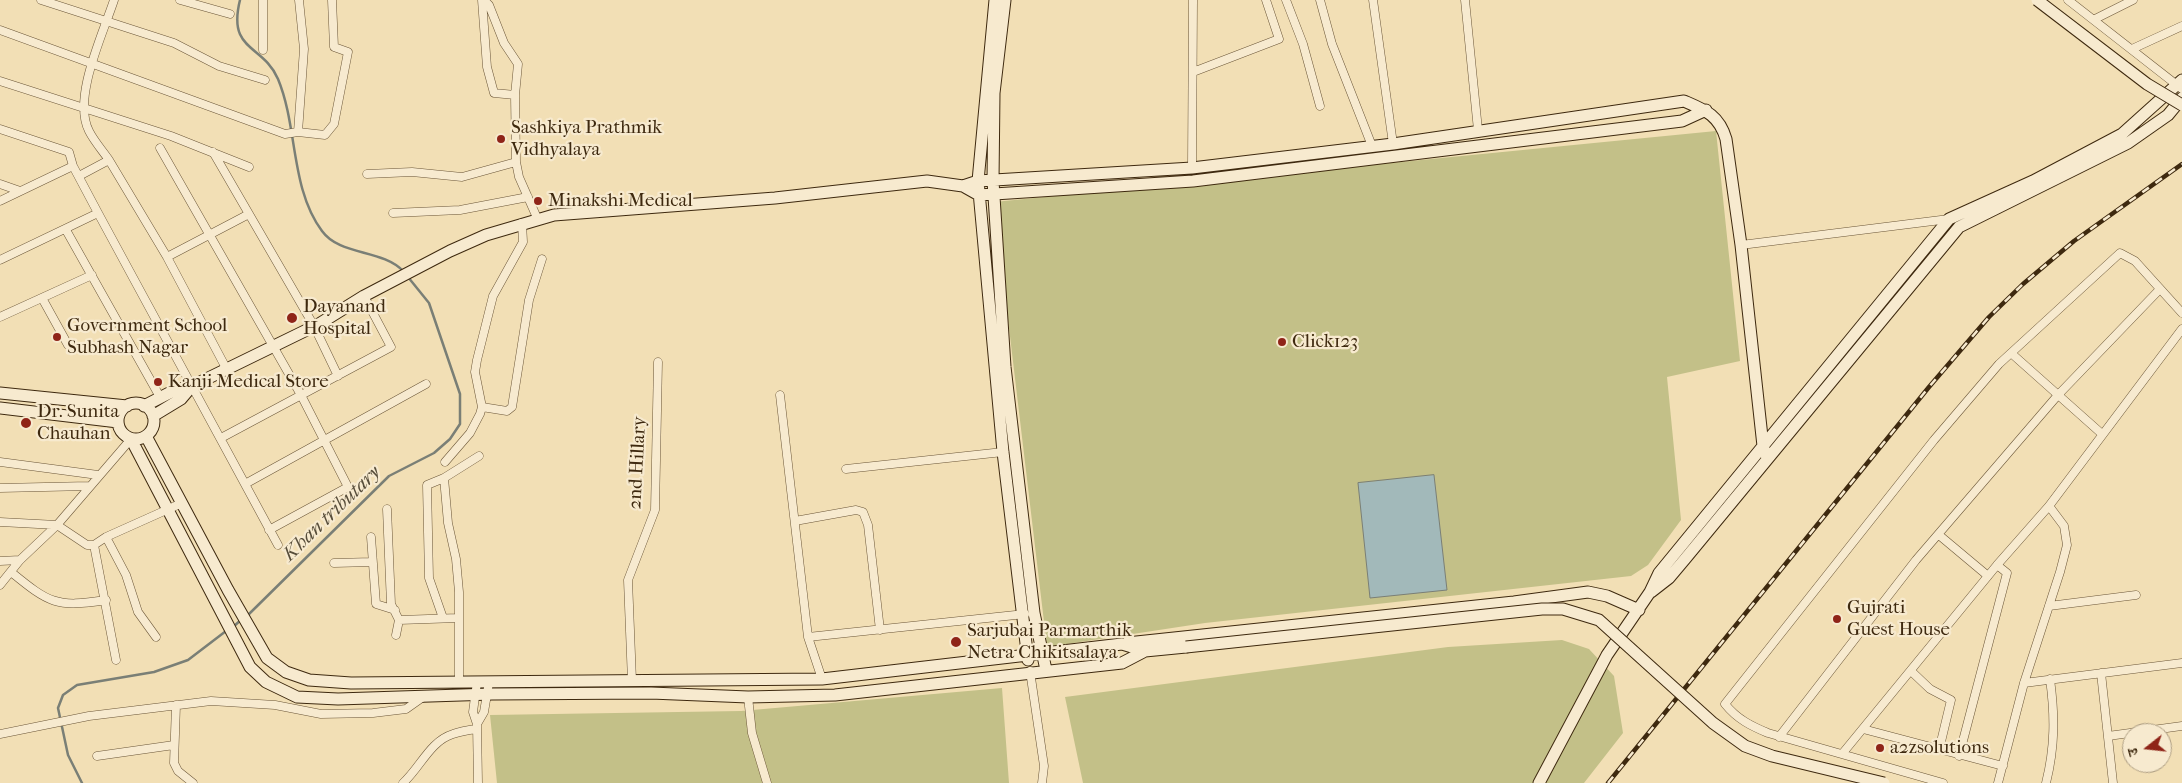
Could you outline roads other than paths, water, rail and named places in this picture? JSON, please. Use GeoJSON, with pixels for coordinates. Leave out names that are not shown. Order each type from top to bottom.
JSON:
{"type":"FeatureCollection","features":[{"type":"Feature","properties":{"kind":"street"},"geometry":{"type":"LineString","coordinates":[[41,0],[174,43],[219,66],[265,80]]}},
{"type":"Feature","properties":{"kind":"street"},"geometry":{"type":"LineString","coordinates":[[114,0],[92,64],[82,107],[88,130],[109,160],[167,256],[226,368]]}},
{"type":"Feature","properties":{"kind":"street"},"geometry":{"type":"LineString","coordinates":[[180,0],[230,14]]}},
{"type":"Feature","properties":{"kind":"street"},"geometry":{"type":"LineString","coordinates":[[263,0],[263,50]]}},
{"type":"Feature","properties":{"kind":"street"},"geometry":{"type":"LineString","coordinates":[[294,133],[304,48],[299,0]]}},
{"type":"Feature","properties":{"kind":"street"},"geometry":{"type":"LineString","coordinates":[[0,30],[92,64],[294,133],[325,135],[334,124],[348,52],[334,47],[332,0]]}},
{"type":"Feature","properties":{"kind":"street"},"geometry":{"type":"LineString","coordinates":[[483,0],[487,67],[494,93],[515,95]]}},
{"type":"Feature","properties":{"kind":"street"},"geometry":{"type":"LineString","coordinates":[[483,0],[489,5],[504,43],[518,64],[515,95],[516,162],[519,177],[538,220]]}},
{"type":"Feature","properties":{"kind":"street"},"geometry":{"type":"LineString","coordinates":[[995,0],[978,181],[1002,452],[1021,615],[1044,766],[1042,783]]}},
{"type":"Feature","properties":{"kind":"street"},"geometry":{"type":"LineString","coordinates":[[1005,0],[994,93],[993,180],[1005,367],[1034,613],[1044,652],[1046,670]]}},
{"type":"Feature","properties":{"kind":"street"},"geometry":{"type":"LineString","coordinates":[[1192,168],[1194,0]]}},
{"type":"Feature","properties":{"kind":"street"},"geometry":{"type":"LineString","coordinates":[[1193,72],[1279,40],[1266,0]]}},
{"type":"Feature","properties":{"kind":"street"},"geometry":{"type":"LineString","coordinates":[[1286,0],[1303,44],[1320,106]]}},
{"type":"Feature","properties":{"kind":"street"},"geometry":{"type":"LineString","coordinates":[[1320,0],[1332,44],[1372,146]]}},
{"type":"Feature","properties":{"kind":"street"},"geometry":{"type":"LineString","coordinates":[[1373,0],[1393,144]]}},
{"type":"Feature","properties":{"kind":"street"},"geometry":{"type":"LineString","coordinates":[[1465,0],[1478,130]]}},
{"type":"Feature","properties":{"kind":"street"},"geometry":{"type":"LineString","coordinates":[[2037,0],[2142,80],[2182,105]]}},
{"type":"Feature","properties":{"kind":"street"},"geometry":{"type":"LineString","coordinates":[[1741,245],[1948,219],[2033,181],[2122,134],[2180,84],[2068,0]]}},
{"type":"Feature","properties":{"kind":"street"},"geometry":{"type":"LineString","coordinates":[[2095,20],[2123,2],[2133,0]]}},
{"type":"Feature","properties":{"kind":"street"},"geometry":{"type":"LineString","coordinates":[[2132,49],[2182,26]]}},
{"type":"Feature","properties":{"kind":"street"},"geometry":{"type":"LineString","coordinates":[[0,81],[171,136],[249,167]]}},
{"type":"Feature","properties":{"kind":"street"},"geometry":{"type":"LineString","coordinates":[[1650,592],[1669,578],[1959,227],[2128,143],[2168,115],[2182,98]]}},
{"type":"Feature","properties":{"kind":"street"},"geometry":{"type":"LineString","coordinates":[[963,186],[978,181],[1192,168],[1393,144],[1478,130],[1684,102],[1706,110],[1719,123],[1726,139],[1741,245],[1763,446],[1768,458]]}},
{"type":"Feature","properties":{"kind":"street"},"geometry":{"type":"LineString","coordinates":[[144,406],[160,397],[192,386],[314,326],[364,296],[486,235],[522,223],[554,216],[775,198],[908,182],[927,181],[963,186],[979,195],[994,195],[1203,180],[1682,121],[1706,110]]}},
{"type":"Feature","properties":{"kind":"street"},"geometry":{"type":"LineString","coordinates":[[0,129],[69,152],[73,166],[98,214],[278,545]]}},
{"type":"Feature","properties":{"kind":"street"},"geometry":{"type":"LineString","coordinates":[[160,148],[211,234],[301,395],[348,487],[269,530]]}},
{"type":"Feature","properties":{"kind":"street"},"geometry":{"type":"LineString","coordinates":[[213,152],[314,326],[338,376]]}},
{"type":"Feature","properties":{"kind":"street"},"geometry":{"type":"LineString","coordinates":[[79,176],[109,160]]}},
{"type":"Feature","properties":{"kind":"street"},"geometry":{"type":"LineString","coordinates":[[367,174],[412,172],[462,177],[516,162]]}},
{"type":"Feature","properties":{"kind":"street"},"geometry":{"type":"LineString","coordinates":[[0,201],[73,166]]}},
{"type":"Feature","properties":{"kind":"street"},"geometry":{"type":"LineString","coordinates":[[0,184],[20,192]]}},
{"type":"Feature","properties":{"kind":"street"},"geometry":{"type":"LineString","coordinates":[[393,213],[460,210],[528,197]]}},
{"type":"Feature","properties":{"kind":"street"},"geometry":{"type":"LineString","coordinates":[[0,260],[98,214]]}},
{"type":"Feature","properties":{"kind":"street"},"geometry":{"type":"LineString","coordinates":[[167,256],[249,214]]}},
{"type":"Feature","properties":{"kind":"street"},"geometry":{"type":"LineString","coordinates":[[1948,219],[1959,227]]}},
{"type":"Feature","properties":{"kind":"street"},"geometry":{"type":"LineString","coordinates":[[1539,783],[1607,655],[1639,610],[1659,573],[1948,219]]}},
{"type":"Feature","properties":{"kind":"street"},"geometry":{"type":"LineString","coordinates":[[445,462],[478,421],[482,408],[475,372],[477,360],[493,296],[523,242],[522,223]]}},
{"type":"Feature","properties":{"kind":"street"},"geometry":{"type":"LineString","coordinates":[[66,230],[160,397]]}},
{"type":"Feature","properties":{"kind":"street"},"geometry":{"type":"LineString","coordinates":[[1943,783],[1779,737],[1746,724],[1732,713],[1725,704],[1934,440],[2011,353],[2120,253],[2135,261],[2182,314]]}},
{"type":"Feature","properties":{"kind":"street"},"geometry":{"type":"LineString","coordinates":[[482,408],[507,411],[512,407],[529,300],[542,259]]}},
{"type":"Feature","properties":{"kind":"street"},"geometry":{"type":"LineString","coordinates":[[0,317],[92,274]]}},
{"type":"Feature","properties":{"kind":"street"},"geometry":{"type":"LineString","coordinates":[[1779,737],[1916,560],[2058,395],[2160,289]]}},
{"type":"Feature","properties":{"kind":"street"},"geometry":{"type":"LineString","coordinates":[[221,438],[392,347],[364,296]]}},
{"type":"Feature","properties":{"kind":"street"},"geometry":{"type":"LineString","coordinates":[[42,298],[68,345]]}},
{"type":"Feature","properties":{"kind":"street"},"geometry":{"type":"LineString","coordinates":[[1842,754],[1997,565],[2049,506],[2182,329]]}},
{"type":"Feature","properties":{"kind":"street"},"geometry":{"type":"LineString","coordinates":[[2011,353],[2102,434]]}},
{"type":"Feature","properties":{"kind":"street","name":"2nd Hillary"},"geometry":{"type":"LineString","coordinates":[[632,681],[628,580],[655,510],[658,362]]}},
{"type":"Feature","properties":{"kind":"street"},"geometry":{"type":"LineString","coordinates":[[245,484],[426,384]]}},
{"type":"Feature","properties":{"kind":"street"},"geometry":{"type":"LineString","coordinates":[[153,416],[181,399],[192,386]]}},
{"type":"Feature","properties":{"kind":"street"},"geometry":{"type":"LineString","coordinates":[[0,393],[127,406],[138,404],[144,406],[153,416],[153,427],[146,436],[131,439],[98,475],[57,525],[20,560],[0,585]]}},
{"type":"Feature","properties":{"kind":"street"},"geometry":{"type":"LineString","coordinates":[[780,395],[808,637],[822,679]]}},
{"type":"Feature","properties":{"kind":"street"},"geometry":{"type":"LineString","coordinates":[[127,406],[119,416],[120,429],[131,439],[250,667],[266,682],[297,697],[338,699],[481,694],[651,693],[748,697],[835,695],[1030,671],[1122,663],[1146,651],[1542,609],[1563,609],[1599,620],[1713,723],[1745,746],[1772,756],[1884,783]]}},
{"type":"Feature","properties":{"kind":"street"},"geometry":{"type":"LineString","coordinates":[[0,408],[118,422]]}},
{"type":"Feature","properties":{"kind":"street"},"geometry":{"type":"LineString","coordinates":[[146,436],[228,590],[267,658],[286,672],[309,680],[351,683],[822,679],[1044,652],[1514,602],[1588,592],[1607,596],[1639,610]]}},
{"type":"Feature","properties":{"kind":"street"},"geometry":{"type":"LineString","coordinates":[[846,469],[1002,452]]}},
{"type":"Feature","properties":{"kind":"street"},"geometry":{"type":"LineString","coordinates":[[443,618],[430,578],[426,506],[427,485],[444,478],[479,456]]}},
{"type":"Feature","properties":{"kind":"street"},"geometry":{"type":"LineString","coordinates":[[0,462],[98,475]]}},
{"type":"Feature","properties":{"kind":"street"},"geometry":{"type":"LineString","coordinates":[[444,478],[448,522],[456,559],[459,682]]}},
{"type":"Feature","properties":{"kind":"street"},"geometry":{"type":"LineString","coordinates":[[0,488],[89,486]]}},
{"type":"Feature","properties":{"kind":"street"},"geometry":{"type":"LineString","coordinates":[[0,522],[57,525],[86,545],[94,545],[106,537],[182,503]]}},
{"type":"Feature","properties":{"kind":"street"},"geometry":{"type":"LineString","coordinates":[[1998,783],[2024,682],[2067,545],[2064,526],[2049,506]]}},
{"type":"Feature","properties":{"kind":"street"},"geometry":{"type":"LineString","coordinates":[[387,508],[391,604],[399,620],[396,634]]}},
{"type":"Feature","properties":{"kind":"street"},"geometry":{"type":"LineString","coordinates":[[795,521],[856,510],[863,512],[868,525],[880,630]]}},
{"type":"Feature","properties":{"kind":"street"},"geometry":{"type":"LineString","coordinates":[[1939,535],[1988,576]]}},
{"type":"Feature","properties":{"kind":"street"},"geometry":{"type":"LineString","coordinates":[[106,537],[126,575],[138,612],[156,637]]}},
{"type":"Feature","properties":{"kind":"street"},"geometry":{"type":"LineString","coordinates":[[371,537],[376,604],[395,610]]}},
{"type":"Feature","properties":{"kind":"street"},"geometry":{"type":"LineString","coordinates":[[94,545],[116,660]]}},
{"type":"Feature","properties":{"kind":"street"},"geometry":{"type":"LineString","coordinates":[[0,561],[20,560]]}},
{"type":"Feature","properties":{"kind":"street"},"geometry":{"type":"LineString","coordinates":[[334,563],[372,562]]}},
{"type":"Feature","properties":{"kind":"street"},"geometry":{"type":"LineString","coordinates":[[1959,756],[2008,573],[1997,565]]}},
{"type":"Feature","properties":{"kind":"street"},"geometry":{"type":"LineString","coordinates":[[11,572],[36,593],[59,604],[76,605],[106,600]]}},
{"type":"Feature","properties":{"kind":"street"},"geometry":{"type":"LineString","coordinates":[[2049,606],[2136,595]]}},
{"type":"Feature","properties":{"kind":"street"},"geometry":{"type":"LineString","coordinates":[[808,637],[1034,613]]}},
{"type":"Feature","properties":{"kind":"street"},"geometry":{"type":"LineString","coordinates":[[399,620],[458,618]]}},
{"type":"Feature","properties":{"kind":"street"},"geometry":{"type":"LineString","coordinates":[[1122,644],[1146,651]]}},
{"type":"Feature","properties":{"kind":"street"},"geometry":{"type":"LineString","coordinates":[[2024,682],[2182,663]]}},
{"type":"Feature","properties":{"kind":"street"},"geometry":{"type":"LineString","coordinates":[[1911,672],[1930,689],[1951,700],[1940,750]]}},
{"type":"Feature","properties":{"kind":"street"},"geometry":{"type":"LineString","coordinates":[[2100,673],[2114,783]]}},
{"type":"Feature","properties":{"kind":"street"},"geometry":{"type":"LineString","coordinates":[[2046,783],[2050,766],[2055,717],[2050,679]]}},
{"type":"Feature","properties":{"kind":"street"},"geometry":{"type":"LineString","coordinates":[[478,783],[477,726],[484,712],[481,694],[483,682]]}},
{"type":"Feature","properties":{"kind":"street"},"geometry":{"type":"LineString","coordinates":[[481,694],[483,682]]}},
{"type":"Feature","properties":{"kind":"street"},"geometry":{"type":"LineString","coordinates":[[0,734],[89,716],[176,705],[211,702],[275,705],[321,714],[373,713],[406,709],[425,696]]}},
{"type":"Feature","properties":{"kind":"street"},"geometry":{"type":"LineString","coordinates":[[748,697],[752,733],[767,783]]}},
{"type":"Feature","properties":{"kind":"street"},"geometry":{"type":"LineString","coordinates":[[176,705],[174,763],[178,771],[193,783]]}},
{"type":"Feature","properties":{"kind":"street"},"geometry":{"type":"LineString","coordinates":[[403,783],[428,753],[442,741],[452,734],[477,726]]}},
{"type":"Feature","properties":{"kind":"street"},"geometry":{"type":"LineString","coordinates":[[2108,736],[2182,726]]}},
{"type":"Feature","properties":{"kind":"street"},"geometry":{"type":"LineString","coordinates":[[1863,729],[2002,766]]}},
{"type":"Feature","properties":{"kind":"street"},"geometry":{"type":"LineString","coordinates":[[97,756],[174,745]]}},
{"type":"Feature","properties":{"kind":"water"},"geometry":{"type":"Polygon","coordinates":[[[1434,475],[1447,590],[1370,598],[1358,483],[1434,475]]]}},
{"type":"Feature","properties":{"kind":"waterway","name":"Khan tributary"},"geometry":{"type":"LineString","coordinates":[[240,0],[237,17],[238,29],[242,39],[264,59],[278,79],[289,117],[304,196],[322,231],[339,245],[384,259],[403,271]]}},
{"type":"Feature","properties":{"kind":"waterway","name":"Khan tributary"},"geometry":{"type":"LineString","coordinates":[[247,616],[389,476],[434,453],[450,439],[460,424],[460,394],[429,303],[408,277]]}},
{"type":"Feature","properties":{"kind":"waterway","name":"Khan tributary"},"geometry":{"type":"LineString","coordinates":[[233,627],[242,619]]}},
{"type":"Feature","properties":{"kind":"waterway","name":"Khan tributary"},"geometry":{"type":"LineString","coordinates":[[82,783],[68,755],[58,708],[63,695],[77,685],[154,672],[188,660],[226,631]]}},
{"type":"Feature","properties":{"kind":"railway"},"geometry":{"type":"LineString","coordinates":[[1608,783],[1929,387],[1989,317],[2023,284],[2074,241],[2182,164]]}},
{"type":"Feature","properties":{"kind":"place","name":"Sashkiya Prathmik Vidhyalaya"},"geometry":{"type":"Point","coordinates":[501,139]}},
{"type":"Feature","properties":{"kind":"place","name":"Minakshi Medical"},"geometry":{"type":"Point","coordinates":[538,201]}},
{"type":"Feature","properties":{"kind":"place","name":"Dayanand Hospital"},"geometry":{"type":"Point","coordinates":[292,318]}},
{"type":"Feature","properties":{"kind":"place","name":"Government School Subhash Nagar"},"geometry":{"type":"Point","coordinates":[57,337]}},
{"type":"Feature","properties":{"kind":"place","name":"Click123"},"geometry":{"type":"Point","coordinates":[1282,342]}},
{"type":"Feature","properties":{"kind":"place","name":"Kanji Medical Store"},"geometry":{"type":"Point","coordinates":[158,382]}},
{"type":"Feature","properties":{"kind":"place","name":"Dr. Sunita Chauhan"},"geometry":{"type":"Point","coordinates":[26,423]}},
{"type":"Feature","properties":{"kind":"place","name":"Gujrati Guest House"},"geometry":{"type":"Point","coordinates":[1837,619]}},
{"type":"Feature","properties":{"kind":"place","name":"Sarjubai Parmarthik Netra Chikitsalaya"},"geometry":{"type":"Point","coordinates":[956,642]}},
{"type":"Feature","properties":{"kind":"place","name":"a2zsolutions"},"geometry":{"type":"Point","coordinates":[1880,748]}}]}
